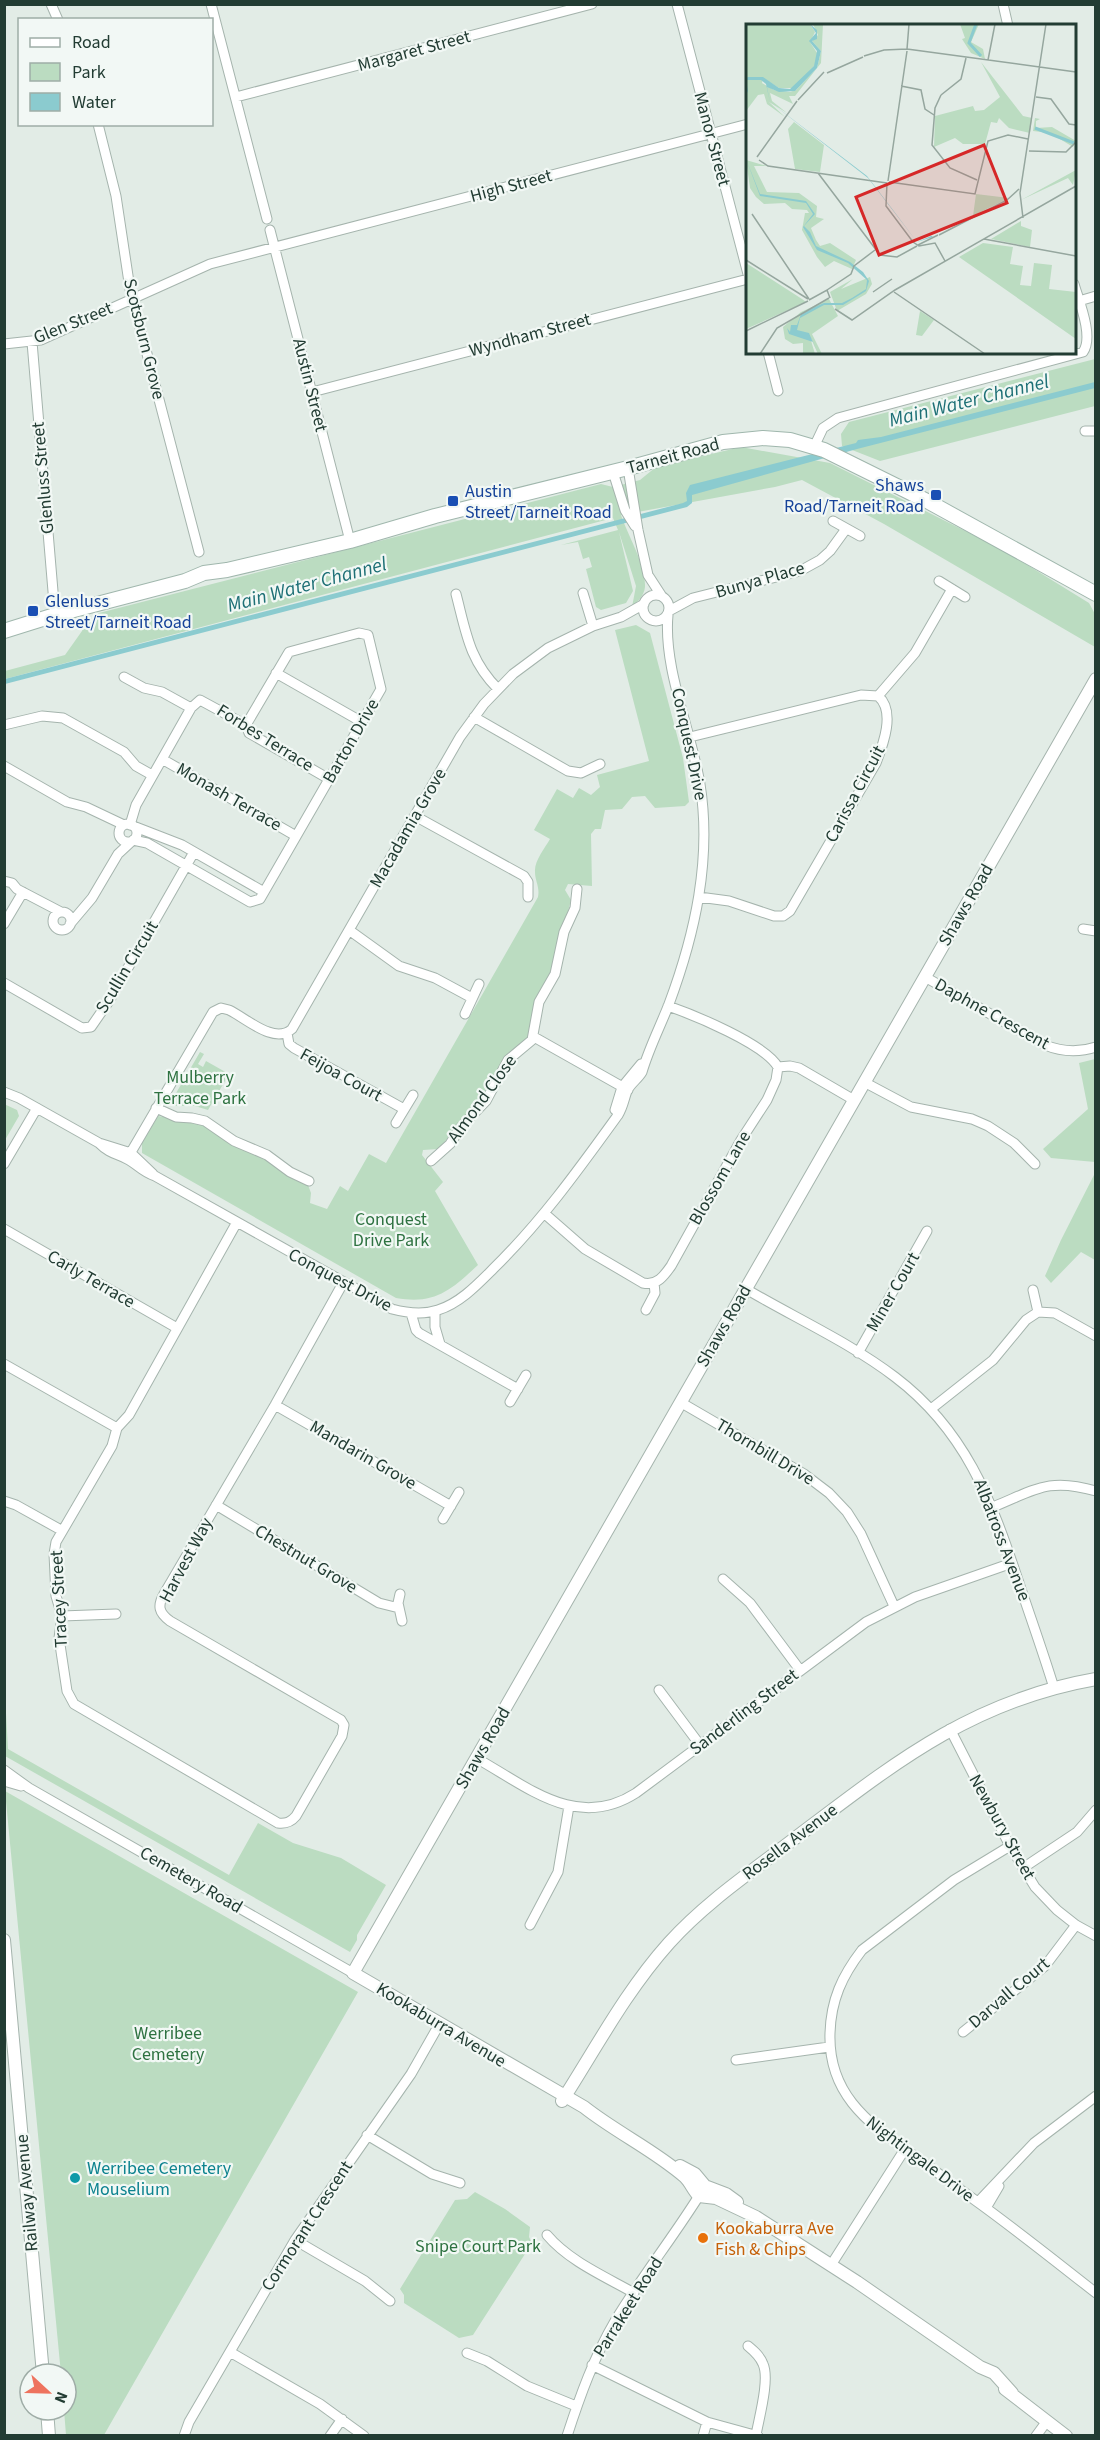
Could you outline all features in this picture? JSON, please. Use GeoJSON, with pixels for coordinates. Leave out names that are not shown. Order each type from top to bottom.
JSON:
{"type":"FeatureCollection","features":[{"type":"Feature","properties":{"kind":"main road","name":"Tarneit Road"},"geometry":{"type":"LineString","coordinates":[[5,631],[54,615],[185,581],[204,573],[227,570],[350,541],[435,516],[742,439],[777,439],[814,447],[928,502],[1095,594]]}},
{"type":"Feature","properties":{"kind":"main road","name":"Tarneit Road"},"geometry":{"type":"LineString","coordinates":[[1074,584],[1095,604]]}},
{"type":"Feature","properties":{"kind":"street"},"geometry":{"type":"LineString","coordinates":[[51,4],[57,18]]}},
{"type":"Feature","properties":{"kind":"street"},"geometry":{"type":"LineString","coordinates":[[211,4],[267,219]]}},
{"type":"Feature","properties":{"kind":"street","name":"Margaret Street"},"geometry":{"type":"LineString","coordinates":[[236,97],[592,4]]}},
{"type":"Feature","properties":{"kind":"street","name":"Manor Street"},"geometry":{"type":"LineString","coordinates":[[677,4],[746,270]]}},
{"type":"Feature","properties":{"kind":"street"},"geometry":{"type":"LineString","coordinates":[[1003,4],[1008,24]]}},
{"type":"Feature","properties":{"kind":"street","name":"High Street"},"geometry":{"type":"LineString","coordinates":[[274,248],[746,124]]}},
{"type":"Feature","properties":{"kind":"street","name":"Scotsburn Grove"},"geometry":{"type":"LineString","coordinates":[[98,126],[116,196],[132,299],[199,552]]}},
{"type":"Feature","properties":{"kind":"street","name":"Austin Street"},"geometry":{"type":"LineString","coordinates":[[270,230],[350,541]]}},
{"type":"Feature","properties":{"kind":"street","name":"Glen Street"},"geometry":{"type":"LineString","coordinates":[[4,344],[41,340],[201,267],[274,248]]}},
{"type":"Feature","properties":{"kind":"street","name":"Wyndham Street"},"geometry":{"type":"LineString","coordinates":[[312,392],[746,279]]}},
{"type":"Feature","properties":{"kind":"street"},"geometry":{"type":"LineString","coordinates":[[814,447],[823,428],[838,418],[1083,352],[1087,346],[1088,336],[1076,291]]}},
{"type":"Feature","properties":{"kind":"street"},"geometry":{"type":"LineString","coordinates":[[1079,301],[1095,296]]}},
{"type":"Feature","properties":{"kind":"street","name":"Glenluss Street"},"geometry":{"type":"LineString","coordinates":[[32,342],[54,615]]}},
{"type":"Feature","properties":{"kind":"street"},"geometry":{"type":"LineString","coordinates":[[769,354],[778,391]]}},
{"type":"Feature","properties":{"kind":"street"},"geometry":{"type":"LineString","coordinates":[[1085,430],[1095,431]]}},
{"type":"Feature","properties":{"kind":"street"},"geometry":{"type":"LineString","coordinates":[[628,468],[648,574],[644,612],[650,619],[661,620],[668,613],[668,603],[648,574]]}},
{"type":"Feature","properties":{"kind":"street"},"geometry":{"type":"LineString","coordinates":[[613,472],[626,510],[638,530]]}},
{"type":"Feature","properties":{"kind":"street"},"geometry":{"type":"LineString","coordinates":[[833,521],[860,536]]}},
{"type":"Feature","properties":{"kind":"street","name":"Bunya Place"},"geometry":{"type":"LineString","coordinates":[[668,613],[693,598],[801,571],[830,551],[846,529]]}},
{"type":"Feature","properties":{"kind":"street"},"geometry":{"type":"LineString","coordinates":[[939,581],[965,597]]}},
{"type":"Feature","properties":{"kind":"street"},"geometry":{"type":"LineString","coordinates":[[690,737],[861,694],[878,696],[915,653],[952,589]]}},
{"type":"Feature","properties":{"kind":"street"},"geometry":{"type":"LineString","coordinates":[[583,593],[593,626]]}},
{"type":"Feature","properties":{"kind":"street"},"geometry":{"type":"LineString","coordinates":[[456,594],[470,650],[480,670],[498,689]]}},
{"type":"Feature","properties":{"kind":"street"},"geometry":{"type":"LineString","coordinates":[[645,602],[653,595],[662,596]]}},
{"type":"Feature","properties":{"kind":"street","name":"Bunya Place"},"geometry":{"type":"LineString","coordinates":[[662,596],[693,598]]}},
{"type":"Feature","properties":{"kind":"street","name":"Macadamia Grove"},"geometry":{"type":"LineString","coordinates":[[287,1033],[296,1022],[474,717],[498,689],[526,663],[549,648],[593,626],[621,617],[645,602]]}},
{"type":"Feature","properties":{"kind":"street","name":"Conquest Drive"},"geometry":{"type":"LineString","coordinates":[[4,1092],[99,1143],[129,1156],[144,1173],[155,1176],[392,1310],[411,1313],[435,1311],[454,1302],[473,1288],[545,1214],[607,1129],[625,1089],[648,1052],[668,1006],[688,948],[703,865],[703,816],[700,785],[690,737],[667,644],[668,613]]}},
{"type":"Feature","properties":{"kind":"street","name":"Macadamia Grove"},"geometry":{"type":"LineString","coordinates":[[621,617],[650,619]]}},
{"type":"Feature","properties":{"kind":"street","name":"Conquest Drive"},"geometry":{"type":"LineString","coordinates":[[650,619],[667,644]]}},
{"type":"Feature","properties":{"kind":"street","name":"Barton Drive"},"geometry":{"type":"LineString","coordinates":[[246,725],[285,656],[292,650],[359,633],[365,633],[370,639],[382,686],[264,892]]}},
{"type":"Feature","properties":{"kind":"street"},"geometry":{"type":"LineString","coordinates":[[276,672],[362,722]]}},
{"type":"Feature","properties":{"kind":"street"},"geometry":{"type":"LineString","coordinates":[[85,908],[60,915],[54,924],[58,929],[66,929],[85,908],[118,854],[125,828],[136,805],[191,708],[162,692],[144,688],[124,676]]}},
{"type":"Feature","properties":{"kind":"street","name":"Shaws Road"},"geometry":{"type":"LineString","coordinates":[[353,1973],[1095,680]]}},
{"type":"Feature","properties":{"kind":"street","name":"Carissa Circuit"},"geometry":{"type":"LineString","coordinates":[[699,897],[729,901],[774,916],[783,916],[790,911],[882,749],[886,723],[885,705],[878,696]]}},
{"type":"Feature","properties":{"kind":"street","name":"Forbes Terrace"},"geometry":{"type":"LineString","coordinates":[[191,708],[200,700],[246,725],[249,733],[329,779]]}},
{"type":"Feature","properties":{"kind":"street"},"geometry":{"type":"LineString","coordinates":[[4,725],[42,716],[63,718],[124,752],[136,766],[153,775]]}},
{"type":"Feature","properties":{"kind":"street"},"geometry":{"type":"LineString","coordinates":[[474,717],[568,771],[581,773],[600,764]]}},
{"type":"Feature","properties":{"kind":"street","name":"Monash Terrace"},"geometry":{"type":"LineString","coordinates":[[162,759],[296,836]]}},
{"type":"Feature","properties":{"kind":"street"},"geometry":{"type":"LineString","coordinates":[[4,766],[67,801],[86,807],[137,833],[133,841],[118,854]]}},
{"type":"Feature","properties":{"kind":"street"},"geometry":{"type":"LineString","coordinates":[[415,816],[524,876],[528,882],[528,897]]}},
{"type":"Feature","properties":{"kind":"street"},"geometry":{"type":"LineString","coordinates":[[125,828],[169,839],[264,892],[256,901],[250,902],[143,841],[125,842],[125,828]]}},
{"type":"Feature","properties":{"kind":"street","name":"Scullin Circuit"},"geometry":{"type":"LineString","coordinates":[[4,983],[82,1028],[91,1027],[107,1005],[194,852]]}},
{"type":"Feature","properties":{"kind":"street"},"geometry":{"type":"LineString","coordinates":[[4,881],[12,883],[60,915],[71,919],[70,924]]}},
{"type":"Feature","properties":{"kind":"street"},"geometry":{"type":"LineString","coordinates":[[4,887],[20,890]]}},
{"type":"Feature","properties":{"kind":"street"},"geometry":{"type":"LineString","coordinates":[[577,889],[575,908],[564,932],[555,974],[539,1002],[534,1037],[625,1089]]}},
{"type":"Feature","properties":{"kind":"street"},"geometry":{"type":"LineString","coordinates":[[4,924],[20,890]]}},
{"type":"Feature","properties":{"kind":"street"},"geometry":{"type":"LineString","coordinates":[[1083,929],[1095,931]]}},
{"type":"Feature","properties":{"kind":"street"},"geometry":{"type":"LineString","coordinates":[[349,930],[376,947],[399,966],[435,978],[472,998]]}},
{"type":"Feature","properties":{"kind":"street","name":"Daphne Crescent"},"geometry":{"type":"LineString","coordinates":[[925,977],[1045,1045],[1067,1051],[1082,1051],[1095,1047]]}},
{"type":"Feature","properties":{"kind":"street"},"geometry":{"type":"LineString","coordinates":[[465,1014],[479,984]]}},
{"type":"Feature","properties":{"kind":"street"},"geometry":{"type":"LineString","coordinates":[[668,1006],[716,1024],[770,1058],[778,1067],[799,1068],[854,1100]]}},
{"type":"Feature","properties":{"kind":"street"},"geometry":{"type":"LineString","coordinates":[[129,1156],[208,1017],[217,1009],[221,1008],[238,1014],[271,1033],[287,1033]]}},
{"type":"Feature","properties":{"kind":"street","name":"Feijoa Court"},"geometry":{"type":"LineString","coordinates":[[287,1033],[289,1044],[294,1048],[404,1109]]}},
{"type":"Feature","properties":{"kind":"street","name":"Almond Close"},"geometry":{"type":"LineString","coordinates":[[431,1161],[450,1144],[460,1127],[486,1101],[508,1060],[534,1037]]}},
{"type":"Feature","properties":{"kind":"street","name":"Blossom Lane"},"geometry":{"type":"LineString","coordinates":[[646,1310],[655,1293],[654,1283],[659,1281],[671,1266],[767,1100],[776,1080],[778,1067]]}},
{"type":"Feature","properties":{"kind":"street"},"geometry":{"type":"LineString","coordinates":[[864,1082],[911,1107],[966,1118],[988,1126],[1014,1143],[1035,1164]]}},
{"type":"Feature","properties":{"kind":"street","name":"Feijoa Court"},"geometry":{"type":"LineString","coordinates":[[396,1123],[413,1095]]}},
{"type":"Feature","properties":{"kind":"street"},"geometry":{"type":"LineString","coordinates":[[4,1164],[37,1108]]}},
{"type":"Feature","properties":{"kind":"street"},"geometry":{"type":"LineString","coordinates":[[156,1108],[176,1117],[205,1121],[234,1141],[267,1155],[290,1172],[309,1181]]}},
{"type":"Feature","properties":{"kind":"street"},"geometry":{"type":"LineString","coordinates":[[545,1214],[585,1249],[638,1280],[648,1284],[654,1283]]}},
{"type":"Feature","properties":{"kind":"street","name":"Tracey Street"},"geometry":{"type":"LineString","coordinates":[[237,1222],[129,1415],[117,1428],[112,1446],[61,1530],[54,1554],[57,1605],[62,1616],[59,1638],[67,1691],[74,1704],[278,1823],[288,1823]]}},
{"type":"Feature","properties":{"kind":"street","name":"Carly Terrace"},"geometry":{"type":"LineString","coordinates":[[4,1229],[177,1328]]}},
{"type":"Feature","properties":{"kind":"street","name":"Miner Court"},"geometry":{"type":"LineString","coordinates":[[858,1353],[927,1231]]}},
{"type":"Feature","properties":{"kind":"street","name":"Harvest Way"},"geometry":{"type":"LineString","coordinates":[[288,1823],[296,1816],[342,1736],[344,1725],[341,1720],[170,1621],[161,1613],[161,1599],[275,1405],[343,1283]]}},
{"type":"Feature","properties":{"kind":"street","name":"Albatross Avenue"},"geometry":{"type":"LineString","coordinates":[[746,1289],[858,1353],[896,1378],[931,1409],[968,1457],[993,1507],[1054,1688]]}},
{"type":"Feature","properties":{"kind":"street"},"geometry":{"type":"LineString","coordinates":[[1032,1290],[1038,1312]]}},
{"type":"Feature","properties":{"kind":"street"},"geometry":{"type":"LineString","coordinates":[[435,1311],[435,1326],[440,1344]]}},
{"type":"Feature","properties":{"kind":"street"},"geometry":{"type":"LineString","coordinates":[[931,1409],[993,1360],[1026,1320],[1038,1312],[1055,1313],[1095,1336]]}},
{"type":"Feature","properties":{"kind":"street"},"geometry":{"type":"LineString","coordinates":[[411,1313],[416,1330],[518,1389]]}},
{"type":"Feature","properties":{"kind":"street"},"geometry":{"type":"LineString","coordinates":[[4,1364],[117,1428]]}},
{"type":"Feature","properties":{"kind":"street"},"geometry":{"type":"LineString","coordinates":[[510,1402],[526,1375]]}},
{"type":"Feature","properties":{"kind":"street","name":"Thornbill Drive"},"geometry":{"type":"LineString","coordinates":[[680,1402],[804,1474],[829,1493],[847,1512],[861,1534],[894,1606]]}},
{"type":"Feature","properties":{"kind":"street","name":"Mandarin Grove"},"geometry":{"type":"LineString","coordinates":[[275,1405],[451,1506]]}},
{"type":"Feature","properties":{"kind":"street"},"geometry":{"type":"LineString","coordinates":[[993,1507],[1036,1489],[1057,1484],[1074,1485],[1095,1491]]}},
{"type":"Feature","properties":{"kind":"street"},"geometry":{"type":"LineString","coordinates":[[443,1520],[459,1492]]}},
{"type":"Feature","properties":{"kind":"street"},"geometry":{"type":"LineString","coordinates":[[4,1501],[16,1504],[61,1530]]}},
{"type":"Feature","properties":{"kind":"street","name":"Chestnut Grove"},"geometry":{"type":"LineString","coordinates":[[216,1505],[379,1603],[399,1608]]}},
{"type":"Feature","properties":{"kind":"street","name":"Sanderling Street"},"geometry":{"type":"LineString","coordinates":[[476,1758],[551,1801],[569,1806],[598,1808],[627,1799],[848,1634],[894,1606],[1012,1563]]}},
{"type":"Feature","properties":{"kind":"street"},"geometry":{"type":"LineString","coordinates":[[723,1580],[750,1603],[800,1670]]}},
{"type":"Feature","properties":{"kind":"street"},"geometry":{"type":"LineString","coordinates":[[400,1594],[399,1608],[402,1621]]}},
{"type":"Feature","properties":{"kind":"street"},"geometry":{"type":"LineString","coordinates":[[62,1616],[116,1614]]}},
{"type":"Feature","properties":{"kind":"street","name":"Rosella Avenue"},"geometry":{"type":"LineString","coordinates":[[563,2099],[628,1995],[657,1957],[691,1921],[729,1888],[889,1768],[950,1729],[1001,1706],[1054,1688],[1095,1679]]}},
{"type":"Feature","properties":{"kind":"street"},"geometry":{"type":"LineString","coordinates":[[659,1690],[700,1745]]}},
{"type":"Feature","properties":{"kind":"street","name":"Newbury Street"},"geometry":{"type":"LineString","coordinates":[[950,1729],[1010,1845],[1035,1887],[1057,1910],[1095,1936]]}},
{"type":"Feature","properties":{"kind":"street","name":"Cemetery Road"},"geometry":{"type":"LineString","coordinates":[[4,1770],[29,1788],[353,1973]]}},
{"type":"Feature","properties":{"kind":"street","name":"Cemetery Road"},"geometry":{"type":"LineString","coordinates":[[4,1781],[29,1788]]}},
{"type":"Feature","properties":{"kind":"street"},"geometry":{"type":"LineString","coordinates":[[530,1925],[558,1872],[569,1806]]}},
{"type":"Feature","properties":{"kind":"street"},"geometry":{"type":"LineString","coordinates":[[1023,1868],[1077,1832],[1095,1810]]}},
{"type":"Feature","properties":{"kind":"street","name":"Nightingale Drive"},"geometry":{"type":"LineString","coordinates":[[1010,1845],[954,1880],[862,1950],[850,1965],[836,1994],[830,2013],[829,2047],[841,2087],[867,2121],[982,2205],[1095,2293]]}},
{"type":"Feature","properties":{"kind":"street","name":"Darvall Court"},"geometry":{"type":"LineString","coordinates":[[963,2032],[1045,1966],[1076,1925]]}},
{"type":"Feature","properties":{"kind":"street","name":"Railway Avenue"},"geometry":{"type":"LineString","coordinates":[[4,1940],[42,2362]]}},
{"type":"Feature","properties":{"kind":"street","name":"Kookaburra Avenue"},"geometry":{"type":"LineString","coordinates":[[353,1973],[440,2023],[657,2156],[695,2174],[702,2191],[726,2194],[756,2217],[831,2265],[961,2355],[994,2373],[1012,2393],[1066,2436]]}},
{"type":"Feature","properties":{"kind":"street","name":"Cormorant Crescent"},"geometry":{"type":"LineString","coordinates":[[184,2436],[294,2240],[411,2074],[440,2023]]}},
{"type":"Feature","properties":{"kind":"street"},"geometry":{"type":"LineString","coordinates":[[736,2060],[829,2047]]}},
{"type":"Feature","properties":{"kind":"street"},"geometry":{"type":"LineString","coordinates":[[982,2205],[1034,2144],[1092,2098],[1095,2110]]}},
{"type":"Feature","properties":{"kind":"street"},"geometry":{"type":"LineString","coordinates":[[367,2135],[432,2174],[460,2183]]}},
{"type":"Feature","properties":{"kind":"street"},"geometry":{"type":"LineString","coordinates":[[831,2265],[905,2149]]}},
{"type":"Feature","properties":{"kind":"street","name":"Parrakeet Road"},"geometry":{"type":"LineString","coordinates":[[567,2436],[592,2365],[615,2321],[702,2191]]}},
{"type":"Feature","properties":{"kind":"street"},"geometry":{"type":"LineString","coordinates":[[547,2235],[556,2246],[574,2258],[634,2293]]}},
{"type":"Feature","properties":{"kind":"street"},"geometry":{"type":"LineString","coordinates":[[294,2240],[365,2281],[390,2301]]}},
{"type":"Feature","properties":{"kind":"street"},"geometry":{"type":"LineString","coordinates":[[592,2365],[707,2422],[757,2435],[765,2366],[748,2346]]}},
{"type":"Feature","properties":{"kind":"street"},"geometry":{"type":"LineString","coordinates":[[230,2352],[342,2419],[364,2436]]}},
{"type":"Feature","properties":{"kind":"street"},"geometry":{"type":"LineString","coordinates":[[467,2353],[487,2361],[526,2386],[576,2406]]}},
{"type":"Feature","properties":{"kind":"street"},"geometry":{"type":"LineString","coordinates":[[330,2436],[342,2419]]}},
{"type":"Feature","properties":{"kind":"street"},"geometry":{"type":"LineString","coordinates":[[1036,2436],[1047,2421]]}},
{"type":"Feature","properties":{"kind":"street"},"geometry":{"type":"LineString","coordinates":[[703,2436],[707,2422]]}},
{"type":"Feature","properties":{"kind":"green space"},"geometry":{"type":"Polygon","coordinates":[[[1095,359],[1095,406],[880,461],[842,446],[841,434],[849,422],[1095,359]]]}},
{"type":"Feature","properties":{"kind":"green space"},"geometry":{"type":"Polygon","coordinates":[[[741,447],[830,463],[1003,550],[1089,603],[1095,614],[1095,647],[884,524],[802,480],[621,515],[645,578],[643,593],[632,607],[636,586],[619,532],[633,591],[626,603],[601,610],[596,607],[586,569],[592,567],[589,557],[583,559],[578,542],[561,545],[618,530],[613,518],[5,679],[5,671],[65,655],[82,631],[85,622],[99,613],[601,484],[613,487],[640,480],[656,467],[741,447]]]}},
{"type":"Feature","properties":{"kind":"green space","name":"Conquest Drive Park"},"geometry":{"type":"Polygon","coordinates":[[[636,625],[650,633],[683,758],[689,802],[685,806],[655,808],[645,796],[632,797],[622,809],[605,810],[601,829],[595,829],[591,834],[592,886],[568,884],[565,890],[571,900],[554,965],[533,1009],[530,1034],[507,1056],[483,1099],[458,1123],[444,1143],[438,1149],[423,1150],[422,1155],[443,1182],[435,1191],[478,1265],[442,1294],[410,1300],[396,1298],[142,1153],[142,1143],[158,1116],[201,1123],[308,1185],[311,1193],[310,1203],[327,1209],[340,1186],[348,1191],[369,1154],[386,1163],[538,897],[535,868],[550,839],[534,830],[557,789],[573,798],[579,788],[591,795],[600,787],[597,775],[649,761],[615,630],[636,625]]]}},
{"type":"Feature","properties":{"kind":"green space","name":"Mulberry Terrace Park"},"geometry":{"type":"Polygon","coordinates":[[[200,1052],[204,1054],[198,1064],[203,1067],[206,1061],[229,1074],[208,1110],[195,1106],[174,1106],[172,1100],[200,1052]]]}},
{"type":"Feature","properties":{"kind":"green space"},"geometry":{"type":"Polygon","coordinates":[[[1095,1059],[1095,1162],[1051,1158],[1043,1149],[1088,1109],[1079,1063],[1095,1059]]]}},
{"type":"Feature","properties":{"kind":"green space"},"geometry":{"type":"Polygon","coordinates":[[[4,1104],[17,1110],[19,1116],[5,1140],[4,1104]]]}},
{"type":"Feature","properties":{"kind":"green space"},"geometry":{"type":"Polygon","coordinates":[[[1095,1173],[1095,1260],[1081,1252],[1051,1283],[1045,1276],[1095,1173]]]}},
{"type":"Feature","properties":{"kind":"green space"},"geometry":{"type":"Polygon","coordinates":[[[5,1695],[8,1749],[229,1875],[258,1823],[293,1843],[341,1858],[386,1885],[357,1935],[357,1940],[350,1952],[5,1756],[5,1695]]]}},
{"type":"Feature","properties":{"kind":"green space","name":"Werribee Cemetery"},"geometry":{"type":"Polygon","coordinates":[[[5,1791],[358,1992],[104,2435],[66,2435],[65,2422],[78,2422],[78,2362],[60,2362],[5,1791]]]}},
{"type":"Feature","properties":{"kind":"green space","name":"Snipe Court Park"},"geometry":{"type":"Polygon","coordinates":[[[475,2192],[530,2227],[529,2237],[532,2243],[473,2335],[459,2338],[404,2303],[404,2295],[400,2289],[455,2200],[467,2199],[475,2192]]]}},
{"type":"Feature","properties":{"kind":"water"},"geometry":{"type":"Polygon","coordinates":[[[1095,382],[1095,388],[857,449],[692,495],[692,503],[687,507],[5,684],[5,679],[683,503],[687,501],[686,493],[690,485],[856,443],[858,440],[881,437],[1095,382]]]}},
{"type":"Feature","properties":{"kind":"place","name":"Shaws Road/Tarneit Road"},"geometry":{"type":"Point","coordinates":[936,495]}},
{"type":"Feature","properties":{"kind":"place","name":"Austin Street/Tarneit Road"},"geometry":{"type":"Point","coordinates":[453,501]}},
{"type":"Feature","properties":{"kind":"place","name":"Glenluss Street/Tarneit Road"},"geometry":{"type":"Point","coordinates":[33,611]}},
{"type":"Feature","properties":{"kind":"place","name":"Werribee Cemetery Mouselium"},"geometry":{"type":"Point","coordinates":[75,2178]}},
{"type":"Feature","properties":{"kind":"place","name":"Kookaburra Ave Fish & Chips"},"geometry":{"type":"Point","coordinates":[703,2238]}},
{"type":"Feature","properties":{"kind":"water label","name":"Main Water Channel"},"geometry":{"type":"Point","coordinates":[969,401]}},
{"type":"Feature","properties":{"kind":"water label","name":"Main Water Channel"},"geometry":{"type":"Point","coordinates":[307,585]}}]}
